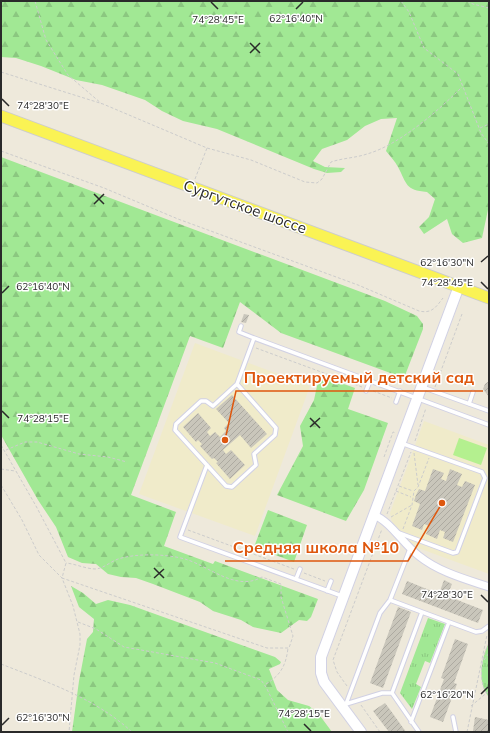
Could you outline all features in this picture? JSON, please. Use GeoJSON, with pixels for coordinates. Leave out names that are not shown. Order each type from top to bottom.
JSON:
{"type":"FeatureCollection","features":[{"type":"Feature","properties":{"kind":"main road","name":"Сургутское шоссе"},"geometry":{"type":"LineString","coordinates":[[1,116],[489,298]]}},
{"type":"Feature","properties":{"kind":"street"},"geometry":{"type":"LineString","coordinates":[[361,732],[344,705],[324,682],[320,665],[323,648],[459,286]]}},
{"type":"Feature","properties":{"kind":"street"},"geometry":{"type":"LineString","coordinates":[[374,515],[385,520],[410,549],[437,567],[489,587]]}},
{"type":"Feature","properties":{"kind":"lane"},"geometry":{"type":"LineString","coordinates":[[241,326],[239,332],[254,338],[489,424]]}},
{"type":"Feature","properties":{"kind":"lane"},"geometry":{"type":"LineString","coordinates":[[237,384],[276,428],[275,435],[254,454],[256,465],[232,486],[226,486],[175,430],[176,424],[201,401],[206,401],[213,406],[237,384],[254,338]]}},
{"type":"Feature","properties":{"kind":"lane"},"geometry":{"type":"LineString","coordinates":[[367,390],[370,380]]}},
{"type":"Feature","properties":{"kind":"lane"},"geometry":{"type":"LineString","coordinates":[[421,386],[489,411]]}},
{"type":"Feature","properties":{"kind":"lane"},"geometry":{"type":"LineString","coordinates":[[397,401],[400,392]]}},
{"type":"Feature","properties":{"kind":"lane"},"geometry":{"type":"LineString","coordinates":[[469,404],[473,392]]}},
{"type":"Feature","properties":{"kind":"lane"},"geometry":{"type":"LineString","coordinates":[[397,533],[453,553],[457,552],[485,478],[482,472],[400,443]]}},
{"type":"Feature","properties":{"kind":"lane"},"geometry":{"type":"LineString","coordinates":[[207,465],[180,537],[343,597]]}},
{"type":"Feature","properties":{"kind":"lane"},"geometry":{"type":"LineString","coordinates":[[344,705],[380,613],[390,600],[410,549]]}},
{"type":"Feature","properties":{"kind":"lane"},"geometry":{"type":"LineString","coordinates":[[296,580],[299,570]]}},
{"type":"Feature","properties":{"kind":"lane"},"geometry":{"type":"LineString","coordinates":[[327,591],[331,582]]}},
{"type":"Feature","properties":{"kind":"lane"},"geometry":{"type":"LineString","coordinates":[[390,600],[476,632],[482,631],[489,626]]}},
{"type":"Feature","properties":{"kind":"lane"},"geometry":{"type":"LineString","coordinates":[[392,694],[422,612]]}},
{"type":"Feature","properties":{"kind":"lane"},"geometry":{"type":"LineString","coordinates":[[411,722],[449,622]]}},
{"type":"Feature","properties":{"kind":"lane"},"geometry":{"type":"LineString","coordinates":[[344,705],[382,693],[392,694]]}},
{"type":"Feature","properties":{"kind":"lane"},"geometry":{"type":"LineString","coordinates":[[392,694],[419,732]]}},
{"type":"Feature","properties":{"kind":"lane"},"geometry":{"type":"LineString","coordinates":[[453,717],[456,732]]}},
{"type":"Feature","properties":{"kind":"path"},"geometry":{"type":"LineString","coordinates":[[35,1],[46,40],[68,75],[103,104]]}},
{"type":"Feature","properties":{"kind":"path"},"geometry":{"type":"LineString","coordinates":[[401,1],[409,12],[424,48],[458,74],[462,87],[485,140],[489,144]]}},
{"type":"Feature","properties":{"kind":"path"},"geometry":{"type":"LineString","coordinates":[[467,1],[489,8]]}},
{"type":"Feature","properties":{"kind":"path"},"geometry":{"type":"LineString","coordinates":[[1,72],[103,104],[208,148],[251,160],[305,182],[317,183],[322,179],[331,162],[366,155],[378,150],[413,129],[438,111],[462,87]]}},
{"type":"Feature","properties":{"kind":"path"},"geometry":{"type":"LineString","coordinates":[[480,128],[489,124]]}},
{"type":"Feature","properties":{"kind":"path"},"geometry":{"type":"LineString","coordinates":[[192,187],[208,148]]}},
{"type":"Feature","properties":{"kind":"path"},"geometry":{"type":"LineString","coordinates":[[1,151],[104,188],[178,219],[358,285],[419,311],[426,312],[432,310],[443,298]]}},
{"type":"Feature","properties":{"kind":"path"},"geometry":{"type":"LineString","coordinates":[[433,391],[462,314]]}},
{"type":"Feature","properties":{"kind":"path"},"geometry":{"type":"LineString","coordinates":[[251,345],[397,401]]}},
{"type":"Feature","properties":{"kind":"path"},"geometry":{"type":"LineString","coordinates":[[334,655],[396,491],[414,448],[429,402]]}},
{"type":"Feature","properties":{"kind":"path"},"geometry":{"type":"LineString","coordinates":[[5,450],[25,442],[37,442],[79,454],[108,457],[127,462]]}},
{"type":"Feature","properties":{"kind":"path"},"geometry":{"type":"LineString","coordinates":[[1,445],[66,562],[62,578],[77,622],[80,645],[72,692],[69,732]]}},
{"type":"Feature","properties":{"kind":"path"},"geometry":{"type":"LineString","coordinates":[[414,448],[418,487]]}},
{"type":"Feature","properties":{"kind":"path"},"geometry":{"type":"LineString","coordinates":[[397,533],[412,505],[414,491],[418,487],[431,454]]}},
{"type":"Feature","properties":{"kind":"path"},"geometry":{"type":"LineString","coordinates":[[1,469],[16,472]]}},
{"type":"Feature","properties":{"kind":"path"},"geometry":{"type":"LineString","coordinates":[[1,485],[22,520],[39,555],[62,578],[101,593],[159,610],[267,648],[289,648]]}},
{"type":"Feature","properties":{"kind":"path"},"geometry":{"type":"LineString","coordinates":[[398,486],[414,491]]}},
{"type":"Feature","properties":{"kind":"path"},"geometry":{"type":"LineString","coordinates":[[396,491],[412,497]]}},
{"type":"Feature","properties":{"kind":"path"},"geometry":{"type":"LineString","coordinates":[[385,520],[412,505]]}},
{"type":"Feature","properties":{"kind":"path"},"geometry":{"type":"LineString","coordinates":[[183,529],[331,582]]}},
{"type":"Feature","properties":{"kind":"path"},"geometry":{"type":"LineString","coordinates":[[66,562],[96,569],[124,558],[168,556],[186,559],[227,579],[256,580],[262,577],[281,584],[281,597],[294,636],[289,648],[286,664],[276,679],[265,685]]}},
{"type":"Feature","properties":{"kind":"path"},"geometry":{"type":"LineString","coordinates":[[77,622],[96,629],[124,647],[215,663],[252,676],[265,685],[288,732]]}},
{"type":"Feature","properties":{"kind":"path"},"geometry":{"type":"LineString","coordinates":[[467,732],[471,706],[489,626]]}},
{"type":"Feature","properties":{"kind":"path"},"geometry":{"type":"LineString","coordinates":[[489,643],[484,660],[482,680],[486,694],[489,697]]}},
{"type":"Feature","properties":{"kind":"path"},"geometry":{"type":"LineString","coordinates":[[484,660],[489,653]]}},
{"type":"Feature","properties":{"kind":"path"},"geometry":{"type":"LineString","coordinates":[[1,664],[72,692],[106,710],[132,732]]}},
{"type":"Feature","properties":{"kind":"path"},"geometry":{"type":"LineString","coordinates":[[471,706],[489,691]]}},
{"type":"Feature","properties":{"kind":"shaded area"},"geometry":{"type":"Polygon","coordinates":[[[195,343],[310,386],[255,536],[139,494],[195,343]]]}},
{"type":"Feature","properties":{"kind":"shaded area"},"geometry":{"type":"Polygon","coordinates":[[[424,421],[489,445],[489,574],[410,545],[402,537],[403,532],[398,530],[392,522],[390,513],[424,421]]]}},
{"type":"Feature","properties":{"kind":"green space"},"geometry":{"type":"Polygon","coordinates":[[[1,1],[489,1],[489,205],[482,238],[463,243],[452,234],[447,219],[424,234],[419,227],[429,217],[435,199],[427,192],[414,190],[411,188],[405,182],[397,165],[386,151],[397,118],[381,119],[365,126],[347,140],[322,149],[313,161],[325,167],[345,168],[341,172],[327,173],[217,129],[183,121],[162,111],[145,100],[102,85],[76,80],[16,58],[1,57],[1,1]]]}},
{"type":"Feature","properties":{"kind":"green space"},"geometry":{"type":"Polygon","coordinates":[[[1,157],[385,301],[417,316],[423,324],[423,329],[404,378],[281,333],[240,302],[223,348],[190,336],[131,495],[176,512],[164,546],[213,564],[215,561],[318,599],[311,617],[307,621],[299,620],[281,633],[253,627],[241,620],[213,611],[200,602],[153,584],[136,578],[108,574],[96,564],[82,563],[68,557],[56,527],[38,500],[1,435],[1,157]]]}},
{"type":"Feature","properties":{"kind":"green space"},"geometry":{"type":"Polygon","coordinates":[[[321,376],[355,388],[348,409],[388,423],[364,490],[346,521],[277,495],[303,446],[300,426],[314,400],[321,376]]]}},
{"type":"Feature","properties":{"kind":"green space"},"geometry":{"type":"Polygon","coordinates":[[[459,438],[487,448],[481,465],[453,455],[459,438]]]}},
{"type":"Feature","properties":{"kind":"green space"},"geometry":{"type":"Polygon","coordinates":[[[268,510],[307,525],[294,562],[254,547],[268,510]]]}},
{"type":"Feature","properties":{"kind":"green space"},"geometry":{"type":"Polygon","coordinates":[[[71,586],[83,593],[96,604],[108,600],[130,605],[275,657],[281,662],[280,664],[269,669],[277,690],[288,700],[309,706],[318,713],[332,732],[72,732],[79,681],[87,639],[93,632],[94,619],[79,607],[71,586]]]}},
{"type":"Feature","properties":{"kind":"green space"},"geometry":{"type":"Polygon","coordinates":[[[428,618],[445,624],[430,663],[425,661],[416,684],[421,687],[412,709],[400,693],[428,618]]]}},
{"type":"Feature","properties":{"kind":"green space"},"geometry":{"type":"Polygon","coordinates":[[[489,643],[489,697],[483,685],[482,663],[489,643]]]}},
{"type":"Feature","properties":{"kind":"building"},"geometry":{"type":"Polygon","coordinates":[[[244,314],[249,315],[246,323],[241,322],[244,314]]]}},
{"type":"Feature","properties":{"kind":"building"},"geometry":{"type":"Polygon","coordinates":[[[489,381],[489,397],[483,389],[485,384],[489,381]]]}},
{"type":"Feature","properties":{"kind":"building"},"geometry":{"type":"Polygon","coordinates":[[[232,395],[267,434],[251,448],[240,435],[223,450],[226,454],[231,450],[245,465],[230,479],[216,463],[218,462],[214,458],[212,459],[200,446],[202,444],[198,440],[196,442],[183,427],[198,413],[211,428],[207,432],[210,436],[215,432],[220,437],[226,431],[224,428],[229,423],[216,409],[232,395]]]}},
{"type":"Feature","properties":{"kind":"building"},"geometry":{"type":"Polygon","coordinates":[[[433,469],[444,473],[441,479],[446,481],[450,469],[462,474],[457,485],[462,487],[465,481],[475,485],[453,542],[443,538],[445,532],[440,530],[437,539],[426,534],[429,526],[424,524],[422,530],[412,526],[420,504],[414,501],[416,495],[419,489],[425,491],[433,469]]]}},
{"type":"Feature","properties":{"kind":"building"},"geometry":{"type":"Polygon","coordinates":[[[444,580],[452,584],[447,596],[483,610],[478,623],[402,594],[407,581],[439,594],[444,580]]]}},
{"type":"Feature","properties":{"kind":"building"},"geometry":{"type":"Polygon","coordinates":[[[398,607],[411,612],[383,688],[370,683],[398,607]]]}},
{"type":"Feature","properties":{"kind":"building"},"geometry":{"type":"Polygon","coordinates":[[[455,639],[468,644],[454,683],[457,684],[443,722],[430,717],[444,679],[441,678],[455,639]]]}},
{"type":"Feature","properties":{"kind":"building"},"geometry":{"type":"Polygon","coordinates":[[[385,703],[406,732],[389,732],[373,711],[385,703]]]}},
{"type":"Feature","properties":{"kind":"building"},"geometry":{"type":"Polygon","coordinates":[[[475,717],[489,720],[489,732],[473,731],[475,717]]]}},
{"type":"Feature","properties":{"kind":"place","name":"Проектируемый детский сад"},"geometry":{"type":"Point","coordinates":[225,440]}},
{"type":"Feature","properties":{"kind":"place","name":"Средняя школа №10"},"geometry":{"type":"Point","coordinates":[442,503]}}]}
